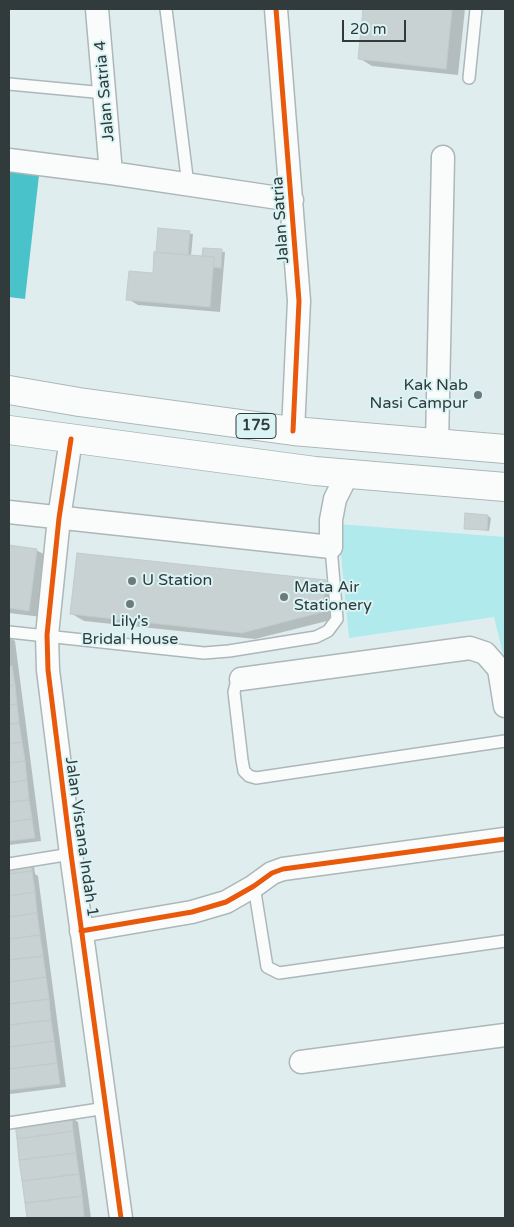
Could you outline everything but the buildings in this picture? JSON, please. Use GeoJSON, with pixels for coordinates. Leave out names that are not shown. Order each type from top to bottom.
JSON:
{"type":"FeatureCollection","features":[{"type":"Feature","properties":{"kind":"highway","name":"175"},"geometry":{"type":"LineString","coordinates":[[9,390],[79,402],[293,431],[505,449]]}},
{"type":"Feature","properties":{"kind":"highway","name":"175"},"geometry":{"type":"LineString","coordinates":[[9,430],[315,471],[505,487]]}},
{"type":"Feature","properties":{"kind":"street","name":"Jalan Satria 4"},"geometry":{"type":"LineString","coordinates":[[97,9],[111,173]]}},
{"type":"Feature","properties":{"kind":"street","name":"Jalan Satria"},"geometry":{"type":"LineString","coordinates":[[276,9],[299,301],[293,431]]}},
{"type":"Feature","properties":{"kind":"street"},"geometry":{"type":"LineString","coordinates":[[437,444],[443,157]]}},
{"type":"Feature","properties":{"kind":"street"},"geometry":{"type":"LineString","coordinates":[[9,160],[292,200]]}},
{"type":"Feature","properties":{"kind":"street","name":"Jalan Vistana Indah 1"},"geometry":{"type":"LineString","coordinates":[[71,439],[59,518],[47,635],[52,712],[122,1218]]}},
{"type":"Feature","properties":{"kind":"street"},"geometry":{"type":"LineString","coordinates":[[9,512],[331,547],[331,520],[335,499],[348,473]]}},
{"type":"Feature","properties":{"kind":"street"},"geometry":{"type":"LineString","coordinates":[[241,679],[470,648],[485,653],[498,669],[505,706]]}},
{"type":"Feature","properties":{"kind":"street"},"geometry":{"type":"LineString","coordinates":[[81,931],[192,912],[247,891],[272,873],[283,869],[505,839]]}},
{"type":"Feature","properties":{"kind":"street"},"geometry":{"type":"LineString","coordinates":[[301,1062],[505,1035]]}},
{"type":"Feature","properties":{"kind":"lane"},"geometry":{"type":"LineString","coordinates":[[166,9],[188,185]]}},
{"type":"Feature","properties":{"kind":"lane"},"geometry":{"type":"LineString","coordinates":[[469,78],[476,9]]}},
{"type":"Feature","properties":{"kind":"lane"},"geometry":{"type":"LineString","coordinates":[[9,84],[105,93]]}},
{"type":"Feature","properties":{"kind":"lane"},"geometry":{"type":"LineString","coordinates":[[9,632],[204,652],[229,651],[316,637],[328,631],[337,619],[331,547]]}},
{"type":"Feature","properties":{"kind":"lane"},"geometry":{"type":"LineString","coordinates":[[241,679],[236,684],[234,692],[242,760],[244,771],[249,776],[256,778],[505,741]]}},
{"type":"Feature","properties":{"kind":"lane"},"geometry":{"type":"LineString","coordinates":[[9,864],[71,854]]}},
{"type":"Feature","properties":{"kind":"lane"},"geometry":{"type":"LineString","coordinates":[[247,891],[267,967],[279,973],[505,941]]}},
{"type":"Feature","properties":{"kind":"lane"},"geometry":{"type":"LineString","coordinates":[[9,1123],[106,1108]]}},
{"type":"Feature","properties":{"kind":"shaded area"},"geometry":{"type":"Polygon","coordinates":[[[338,524],[505,537],[505,662],[494,617],[349,638],[338,524]]]}},
{"type":"Feature","properties":{"kind":"water"},"geometry":{"type":"Polygon","coordinates":[[[9,172],[39,175],[25,299],[9,297],[9,172]]]}},
{"type":"Feature","properties":{"kind":"cycle path"},"geometry":{"type":"LineString","coordinates":[[276,9],[299,301],[293,431]]}},
{"type":"Feature","properties":{"kind":"cycle path"},"geometry":{"type":"LineString","coordinates":[[71,439],[59,518],[47,635],[48,670],[121,1218]]}},
{"type":"Feature","properties":{"kind":"cycle path"},"geometry":{"type":"LineString","coordinates":[[81,931],[192,912],[226,902],[272,873],[283,869],[505,839]]}},
{"type":"Feature","properties":{"kind":"place","name":"Kak Nab Nasi Campur"},"geometry":{"type":"Point","coordinates":[478,395]}},
{"type":"Feature","properties":{"kind":"place","name":"U Station"},"geometry":{"type":"Point","coordinates":[132,581]}},
{"type":"Feature","properties":{"kind":"place","name":"Mata Air Stationery"},"geometry":{"type":"Point","coordinates":[284,597]}},
{"type":"Feature","properties":{"kind":"place","name":"Lily's Bridal House"},"geometry":{"type":"Point","coordinates":[130,604]}}]}
